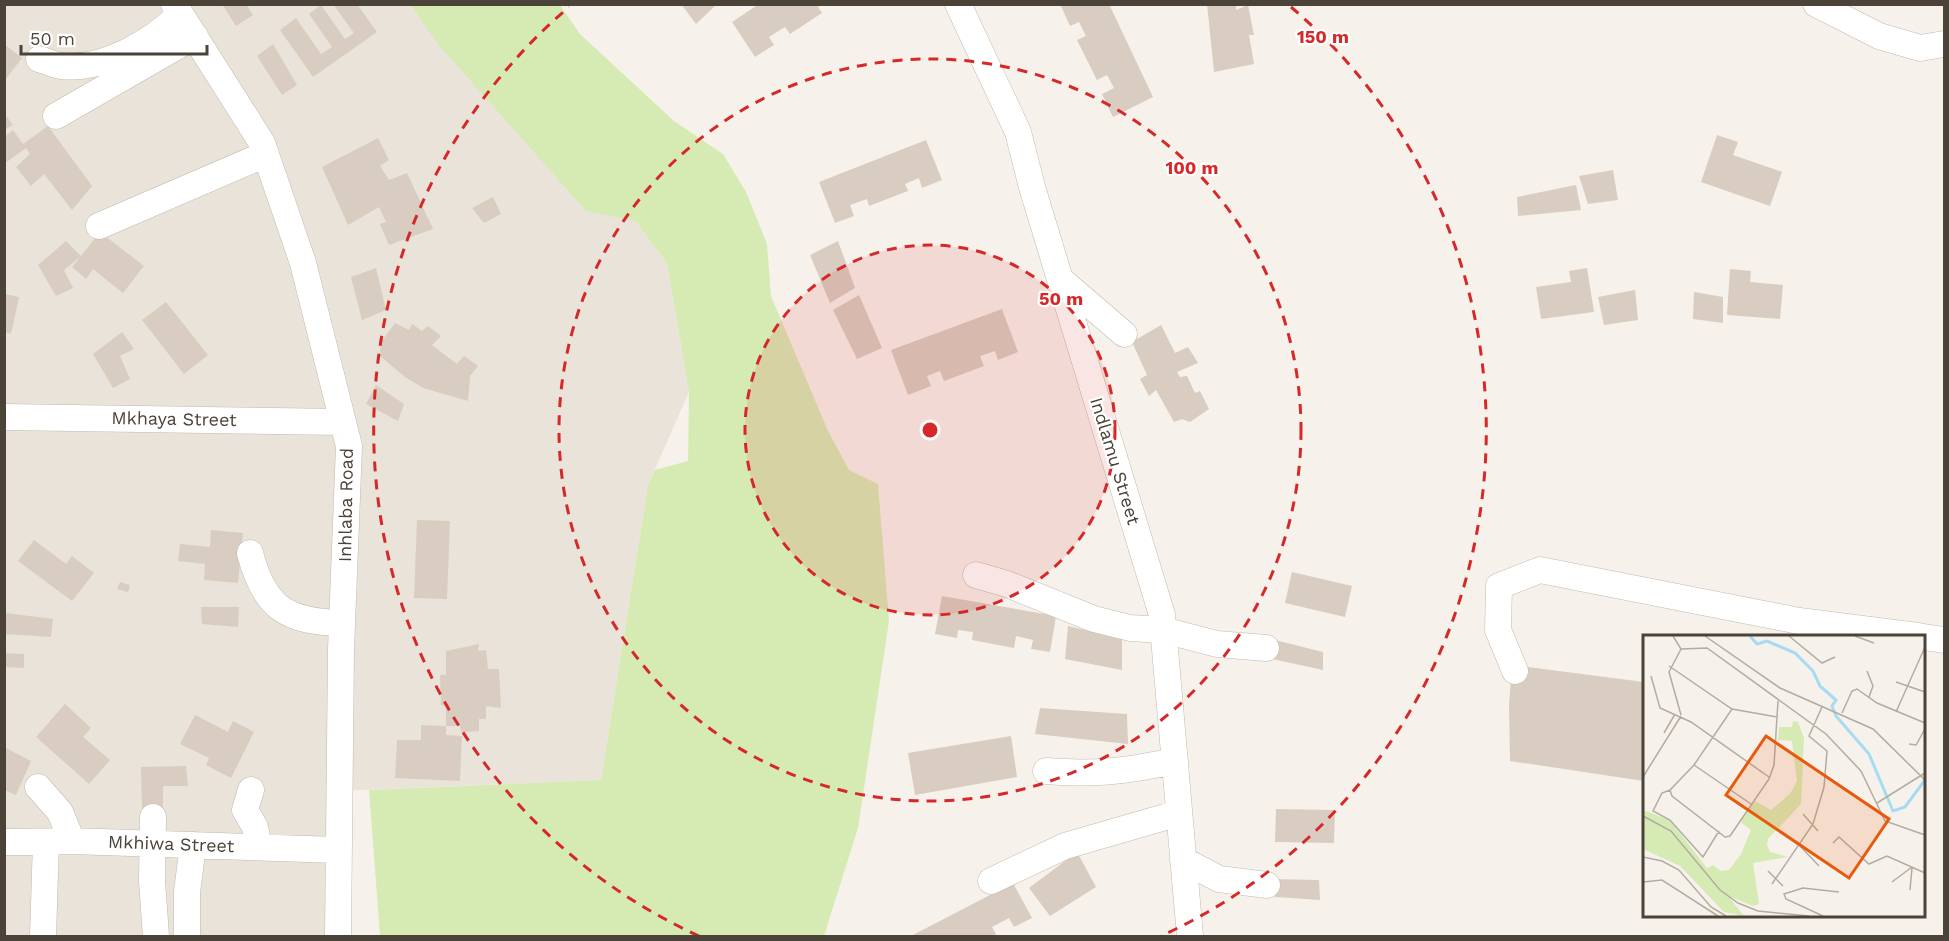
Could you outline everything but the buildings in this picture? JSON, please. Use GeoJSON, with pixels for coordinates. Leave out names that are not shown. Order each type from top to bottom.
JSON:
{"type":"FeatureCollection","features":[{"type":"Feature","properties":{"kind":"street","name":"Indlamu Street"},"geometry":{"type":"LineString","coordinates":[[958,4],[1018,132],[1162,615],[1190,936]]}},
{"type":"Feature","properties":{"kind":"street"},"geometry":{"type":"LineString","coordinates":[[1816,4],[1889,39],[1920,48],[1944,44]]}},
{"type":"Feature","properties":{"kind":"street"},"geometry":{"type":"LineString","coordinates":[[39,59],[62,66],[102,61],[136,48],[163,32],[177,9]]}},
{"type":"Feature","properties":{"kind":"street","name":"Inhlaba Road"},"geometry":{"type":"LineString","coordinates":[[177,9],[262,143],[303,263],[349,446],[342,623],[338,936]]}},
{"type":"Feature","properties":{"kind":"street"},"geometry":{"type":"LineString","coordinates":[[56,116],[195,36]]}},
{"type":"Feature","properties":{"kind":"street"},"geometry":{"type":"LineString","coordinates":[[99,226],[266,154]]}},
{"type":"Feature","properties":{"kind":"street"},"geometry":{"type":"LineString","coordinates":[[1061,280],[1124,334]]}},
{"type":"Feature","properties":{"kind":"street","name":"Mkhaya Street"},"geometry":{"type":"LineString","coordinates":[[4,417],[343,422]]}},
{"type":"Feature","properties":{"kind":"street"},"geometry":{"type":"LineString","coordinates":[[249,553],[256,578],[274,603],[294,617],[317,622],[342,623]]}},
{"type":"Feature","properties":{"kind":"street"},"geometry":{"type":"LineString","coordinates":[[1515,671],[1498,630],[1499,586],[1540,570],[1799,621],[1910,635]]}},
{"type":"Feature","properties":{"kind":"street"},"geometry":{"type":"LineString","coordinates":[[976,575],[1007,584],[1094,619],[1130,628],[1163,630],[1217,644],[1266,648]]}},
{"type":"Feature","properties":{"kind":"street"},"geometry":{"type":"LineString","coordinates":[[1925,637],[1944,640]]}},
{"type":"Feature","properties":{"kind":"street"},"geometry":{"type":"LineString","coordinates":[[1046,771],[1089,774],[1134,770],[1174,761]]}},
{"type":"Feature","properties":{"kind":"street"},"geometry":{"type":"LineString","coordinates":[[38,787],[60,812],[72,841]]}},
{"type":"Feature","properties":{"kind":"street"},"geometry":{"type":"LineString","coordinates":[[251,790],[245,810],[255,827],[259,847]]}},
{"type":"Feature","properties":{"kind":"street"},"geometry":{"type":"LineString","coordinates":[[991,881],[1065,846],[1179,813]]}},
{"type":"Feature","properties":{"kind":"street"},"geometry":{"type":"LineString","coordinates":[[153,817],[152,881],[156,936]]}},
{"type":"Feature","properties":{"kind":"street","name":"Mkhiwa Street"},"geometry":{"type":"LineString","coordinates":[[4,842],[72,841],[338,850]]}},
{"type":"Feature","properties":{"kind":"street"},"geometry":{"type":"LineString","coordinates":[[43,936],[46,842]]}},
{"type":"Feature","properties":{"kind":"street"},"geometry":{"type":"LineString","coordinates":[[187,936],[187,892],[193,845]]}},
{"type":"Feature","properties":{"kind":"street"},"geometry":{"type":"LineString","coordinates":[[1183,860],[1219,879],[1267,885]]}},
{"type":"Feature","properties":{"kind":"shaded area"},"geometry":{"type":"Polygon","coordinates":[[[5,5],[468,5],[667,263],[689,392],[648,485],[601,780],[339,791],[338,936],[5,936],[5,5]]]}},
{"type":"Feature","properties":{"kind":"green space"},"geometry":{"type":"Polygon","coordinates":[[[411,5],[560,5],[580,34],[674,121],[723,154],[746,192],[767,244],[771,296],[828,431],[849,470],[878,484],[889,621],[858,828],[824,936],[380,936],[369,790],[601,780],[648,485],[655,470],[688,461],[689,392],[667,263],[635,221],[586,211],[437,43],[411,5]]]}}]}
